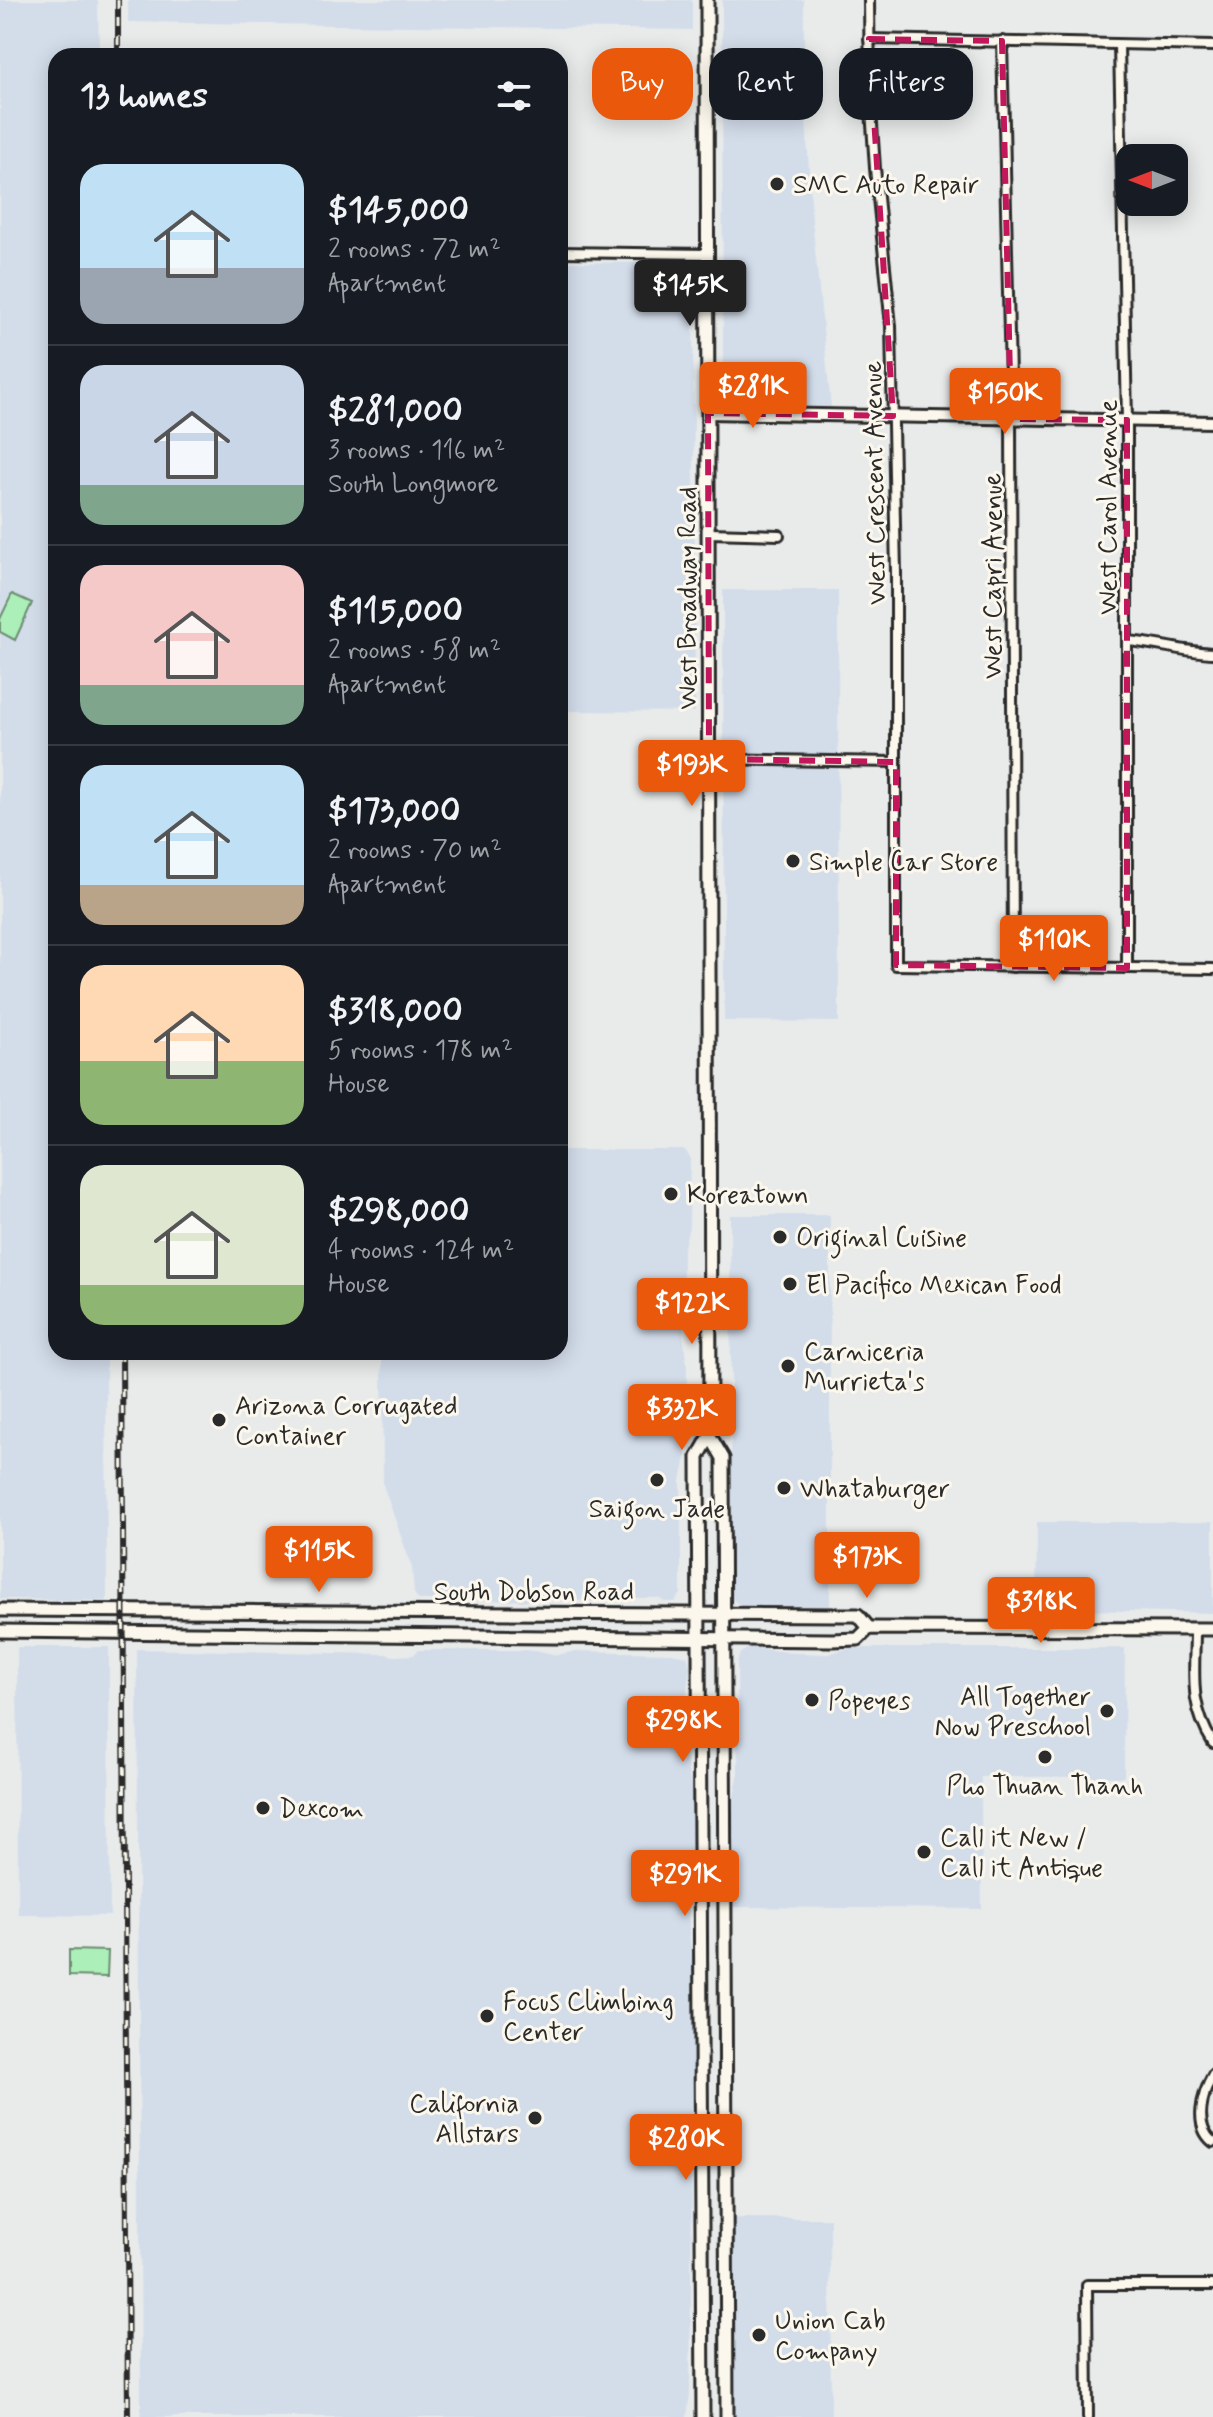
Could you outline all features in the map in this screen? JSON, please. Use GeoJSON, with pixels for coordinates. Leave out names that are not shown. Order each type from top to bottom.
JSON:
{"type":"FeatureCollection","features":[{"type":"Feature","properties":{"kind":"main road","name":"West Broadway Road"},"geometry":{"type":"LineString","coordinates":[[703,2417],[703,1948],[698,1457],[710,1436],[707,0]]}},
{"type":"Feature","properties":{"kind":"main road","name":"West Broadway Road"},"geometry":{"type":"LineString","coordinates":[[710,1436],[723,1458],[727,2417]]}},
{"type":"Feature","properties":{"kind":"main road","name":"South Dobson Road"},"geometry":{"type":"LineString","coordinates":[[0,1610],[858,1615],[869,1628]]}},
{"type":"Feature","properties":{"kind":"main road","name":"South Dobson Road"},"geometry":{"type":"LineString","coordinates":[[0,1631],[858,1639],[869,1628],[1213,1629]]}},
{"type":"Feature","properties":{"kind":"street","name":"West Crescent Avenue"},"geometry":{"type":"LineString","coordinates":[[869,0],[875,168],[891,326],[896,965],[1013,967]]}},
{"type":"Feature","properties":{"kind":"street"},"geometry":{"type":"LineString","coordinates":[[869,39],[1213,46]]}},
{"type":"Feature","properties":{"kind":"street","name":"West Capri Avenue"},"geometry":{"type":"LineString","coordinates":[[1002,41],[1011,419],[1013,967]]}},
{"type":"Feature","properties":{"kind":"street","name":"West Carol Avenue"},"geometry":{"type":"LineString","coordinates":[[1119,45],[1127,420],[1127,968]]}},
{"type":"Feature","properties":{"kind":"street"},"geometry":{"type":"LineString","coordinates":[[568,252],[708,254]]}},
{"type":"Feature","properties":{"kind":"street"},"geometry":{"type":"LineString","coordinates":[[708,413],[1213,422]]}},
{"type":"Feature","properties":{"kind":"street"},"geometry":{"type":"LineString","coordinates":[[709,533],[779,535]]}},
{"type":"Feature","properties":{"kind":"street"},"geometry":{"type":"LineString","coordinates":[[1127,641],[1213,653]]}},
{"type":"Feature","properties":{"kind":"street"},"geometry":{"type":"LineString","coordinates":[[709,759],[896,762]]}},
{"type":"Feature","properties":{"kind":"street"},"geometry":{"type":"LineString","coordinates":[[1013,967],[1213,969]]}},
{"type":"Feature","properties":{"kind":"street"},"geometry":{"type":"LineString","coordinates":[[1195,1629],[1195,1703],[1213,1743]]}},
{"type":"Feature","properties":{"kind":"street"},"geometry":{"type":"LineString","coordinates":[[1213,2075],[1202,2099],[1203,2130],[1213,2142]]}},
{"type":"Feature","properties":{"kind":"street"},"geometry":{"type":"LineString","coordinates":[[1088,2417],[1087,2285],[1213,2285]]}},
{"type":"Feature","properties":{"kind":"highlighted area"},"geometry":{"type":"Polygon","coordinates":[[[869,39],[1002,41],[1011,419],[1127,420],[1127,968],[896,965],[896,762],[709,759],[708,413],[893,416],[869,39]]]}},
{"type":"Feature","properties":{"kind":"shaded area"},"geometry":{"type":"Polygon","coordinates":[[[0,0],[98,0],[99,48],[48,48],[48,1360],[106,1360],[107,1601],[0,1599],[0,0]]]}},
{"type":"Feature","properties":{"kind":"shaded area"},"geometry":{"type":"Polygon","coordinates":[[[128,0],[692,0],[692,30],[128,22],[128,0]]]}},
{"type":"Feature","properties":{"kind":"shaded area"},"geometry":{"type":"Polygon","coordinates":[[[722,0],[804,0],[804,48],[722,48],[722,0]]]}},
{"type":"Feature","properties":{"kind":"shaded area"},"geometry":{"type":"Polygon","coordinates":[[[722,120],[806,120],[812,219],[831,407],[736,406],[727,404],[723,398],[722,120]]]}},
{"type":"Feature","properties":{"kind":"shaded area"},"geometry":{"type":"Polygon","coordinates":[[[568,262],[673,263],[685,264],[693,271],[695,712],[568,711],[568,262]]]}},
{"type":"Feature","properties":{"kind":"shaded area"},"geometry":{"type":"Polygon","coordinates":[[[723,590],[838,590],[839,1022],[724,1021],[723,590]]]}},
{"type":"Feature","properties":{"kind":"shaded area"},"geometry":{"type":"Polygon","coordinates":[[[568,1150],[685,1150],[690,1157],[689,1227],[683,1250],[686,1458],[681,1481],[681,1594],[675,1602],[658,1598],[599,1598],[595,1601],[419,1600],[414,1593],[412,1568],[383,1485],[382,1360],[568,1360],[568,1150]]]}},
{"type":"Feature","properties":{"kind":"shaded area"},"geometry":{"type":"Polygon","coordinates":[[[730,1215],[830,1215],[830,1606],[741,1606],[732,1595],[730,1215]]]}},
{"type":"Feature","properties":{"kind":"shaded area"},"geometry":{"type":"Polygon","coordinates":[[[1037,1522],[1213,1522],[1213,1613],[1036,1609],[1037,1522]]]}},
{"type":"Feature","properties":{"kind":"shaded area"},"geometry":{"type":"Polygon","coordinates":[[[17,1647],[109,1647],[110,1916],[18,1915],[17,1647]]]}},
{"type":"Feature","properties":{"kind":"shaded area"},"geometry":{"type":"Polygon","coordinates":[[[750,1647],[828,1654],[849,1648],[1125,1648],[1124,1777],[981,1777],[982,1909],[733,1907],[733,1801],[738,1777],[737,1662],[740,1653],[750,1647]]]}},
{"type":"Feature","properties":{"kind":"shaded area"},"geometry":{"type":"Polygon","coordinates":[[[137,1649],[393,1656],[414,1655],[417,1650],[536,1650],[557,1655],[575,1651],[687,1656],[690,1667],[686,1699],[687,1765],[692,1791],[692,1861],[688,1889],[694,1970],[690,2394],[687,2417],[141,2417],[137,1649]]]}},
{"type":"Feature","properties":{"kind":"shaded area"},"geometry":{"type":"Polygon","coordinates":[[[733,2218],[830,2218],[831,2417],[735,2417],[733,2218]]]}},
{"type":"Feature","properties":{"kind":"green space"},"geometry":{"type":"Polygon","coordinates":[[[12,594],[32,603],[15,640],[0,632],[0,619],[12,594]]]}},
{"type":"Feature","properties":{"kind":"green space"},"geometry":{"type":"Polygon","coordinates":[[[69,1950],[108,1951],[107,1977],[69,1976],[69,1950]]]}},
{"type":"Feature","properties":{"kind":"railway"},"geometry":{"type":"LineString","coordinates":[[118,0],[118,48]]}},
{"type":"Feature","properties":{"kind":"railway"},"geometry":{"type":"LineString","coordinates":[[122,1360],[128,2417]]}},
{"type":"Feature","properties":{"kind":"place","name":"SMC Auto Repair"},"geometry":{"type":"Point","coordinates":[777,184]}},
{"type":"Feature","properties":{"kind":"place","name":"Simple Car Store"},"geometry":{"type":"Point","coordinates":[793,861]}},
{"type":"Feature","properties":{"kind":"place","name":"Koreatown"},"geometry":{"type":"Point","coordinates":[671,1194]}},
{"type":"Feature","properties":{"kind":"place","name":"Original Cuisine"},"geometry":{"type":"Point","coordinates":[780,1237]}},
{"type":"Feature","properties":{"kind":"place","name":"El Pacifico Mexican Food"},"geometry":{"type":"Point","coordinates":[790,1284]}},
{"type":"Feature","properties":{"kind":"place","name":"Carniceria Murrieta's"},"geometry":{"type":"Point","coordinates":[788,1366]}},
{"type":"Feature","properties":{"kind":"place","name":"Arizona Corrugated Container"},"geometry":{"type":"Point","coordinates":[219,1420]}},
{"type":"Feature","properties":{"kind":"place","name":"Saigon Jade"},"geometry":{"type":"Point","coordinates":[657,1480]}},
{"type":"Feature","properties":{"kind":"place","name":"Whataburger"},"geometry":{"type":"Point","coordinates":[784,1488]}},
{"type":"Feature","properties":{"kind":"place","name":"Popeyes"},"geometry":{"type":"Point","coordinates":[812,1700]}},
{"type":"Feature","properties":{"kind":"place","name":"All Together Now Preschool"},"geometry":{"type":"Point","coordinates":[1107,1711]}},
{"type":"Feature","properties":{"kind":"place","name":"Pho Thuan Thanh"},"geometry":{"type":"Point","coordinates":[1045,1757]}},
{"type":"Feature","properties":{"kind":"place","name":"Dexcom"},"geometry":{"type":"Point","coordinates":[263,1808]}},
{"type":"Feature","properties":{"kind":"place","name":"Call it New / Call it Antique"},"geometry":{"type":"Point","coordinates":[924,1852]}},
{"type":"Feature","properties":{"kind":"place","name":"Focus Climbing Center"},"geometry":{"type":"Point","coordinates":[487,2016]}},
{"type":"Feature","properties":{"kind":"place","name":"California Allstars"},"geometry":{"type":"Point","coordinates":[535,2118]}},
{"type":"Feature","properties":{"kind":"place","name":"Union Cab Company"},"geometry":{"type":"Point","coordinates":[759,2335]}}]}
